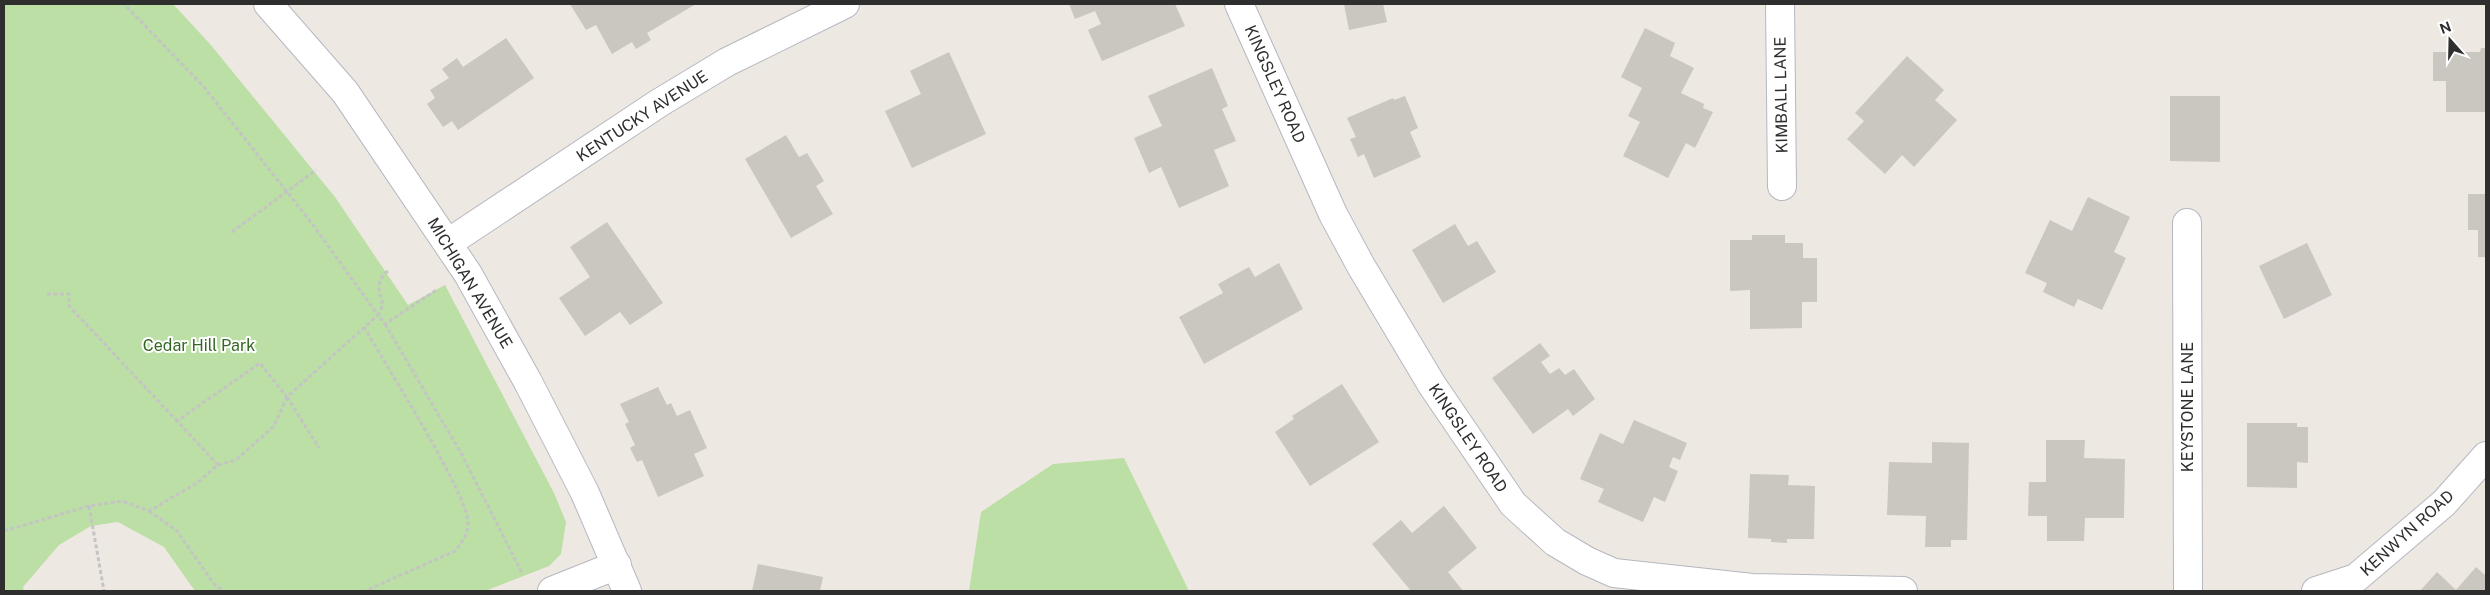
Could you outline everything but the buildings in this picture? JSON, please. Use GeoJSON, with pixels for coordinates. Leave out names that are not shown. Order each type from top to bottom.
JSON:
{"type":"FeatureCollection","features":[{"type":"Feature","properties":{"kind":"street","name":"MICHIGAN AVENUE"},"geometry":{"type":"LineString","coordinates":[[268,4],[345,92],[468,274],[585,493],[618,565],[627,591]]}},
{"type":"Feature","properties":{"kind":"street","name":"KENTUCKY AVENUE"},"geometry":{"type":"LineString","coordinates":[[448,243],[660,103],[727,62],[845,4]]}},
{"type":"Feature","properties":{"kind":"street","name":"KINGSLEY ROAD"},"geometry":{"type":"LineString","coordinates":[[1239,4],[1333,214],[1361,266],[1432,384],[1513,504],[1555,542],[1587,561],[1614,573],[1752,588],[1902,591]]}},
{"type":"Feature","properties":{"kind":"street","name":"KIMBALL LANE"},"geometry":{"type":"LineString","coordinates":[[1780,4],[1782,186]]}},
{"type":"Feature","properties":{"kind":"street","name":"KEYSTONE LANE"},"geometry":{"type":"LineString","coordinates":[[2187,223],[2188,591]]}},
{"type":"Feature","properties":{"kind":"street","name":"KENWYN ROAD"},"geometry":{"type":"LineString","coordinates":[[2316,591],[2356,578],[2444,504],[2486,456]]}},
{"type":"Feature","properties":{"kind":"street"},"geometry":{"type":"LineString","coordinates":[[552,591],[618,565]]}},
{"type":"Feature","properties":{"kind":"path"},"geometry":{"type":"LineString","coordinates":[[124,4],[203,86],[287,192],[385,324],[460,453],[522,574]]}},
{"type":"Feature","properties":{"kind":"path"},"geometry":{"type":"LineString","coordinates":[[232,232],[316,170]]}},
{"type":"Feature","properties":{"kind":"path"},"geometry":{"type":"LineString","coordinates":[[149,511],[198,483],[218,465],[236,460],[274,426],[287,397],[378,314],[383,305],[378,284],[382,276],[388,271]]}},
{"type":"Feature","properties":{"kind":"path"},"geometry":{"type":"LineString","coordinates":[[385,324],[440,288],[468,274]]}},
{"type":"Feature","properties":{"kind":"path"},"geometry":{"type":"LineString","coordinates":[[47,294],[69,294],[68,306],[218,465]]}},
{"type":"Feature","properties":{"kind":"path"},"geometry":{"type":"LineString","coordinates":[[364,326],[446,468],[463,503],[468,522],[466,538],[456,550],[365,591]]}},
{"type":"Feature","properties":{"kind":"path"},"geometry":{"type":"LineString","coordinates":[[177,421],[260,363],[287,397],[319,448]]}},
{"type":"Feature","properties":{"kind":"path"},"geometry":{"type":"LineString","coordinates":[[4,530],[90,506],[122,502],[149,511],[177,531],[214,584],[223,591]]}},
{"type":"Feature","properties":{"kind":"path"},"geometry":{"type":"LineString","coordinates":[[90,506],[104,591]]}},
{"type":"Feature","properties":{"kind":"green space","name":"Cedar Hill Park"},"geometry":{"type":"Polygon","coordinates":[[[4,4],[173,4],[210,44],[335,197],[408,305],[445,285],[554,493],[566,522],[561,554],[549,566],[485,591],[195,591],[164,547],[118,522],[91,526],[59,545],[23,587],[24,591],[4,591],[4,4]]]}},
{"type":"Feature","properties":{"kind":"green space"},"geometry":{"type":"Polygon","coordinates":[[[1124,458],[1189,591],[969,591],[981,512],[1053,464],[1124,458]]]}}]}
